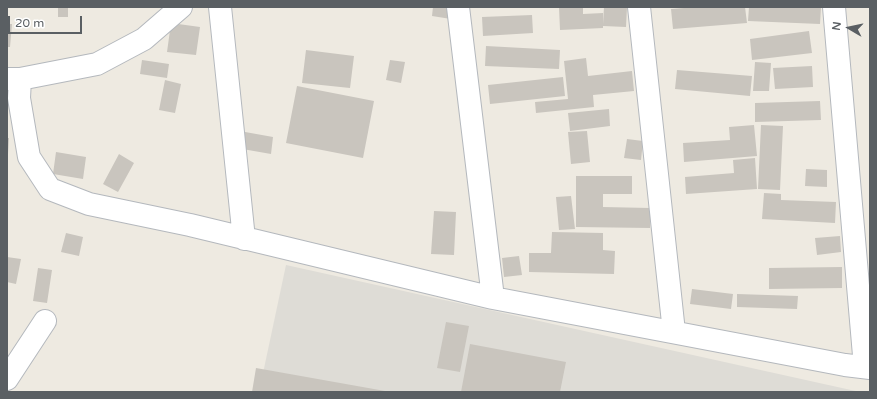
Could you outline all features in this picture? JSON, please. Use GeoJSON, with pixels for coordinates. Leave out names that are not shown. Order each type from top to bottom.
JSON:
{"type":"FeatureCollection","features":[{"type":"Feature","properties":{"kind":"street"},"geometry":{"type":"LineString","coordinates":[[181,7],[144,39],[97,64],[14,79],[19,98],[28,157],[50,190],[88,204],[190,225],[493,298],[837,363],[867,367],[834,7]]}},
{"type":"Feature","properties":{"kind":"street"},"geometry":{"type":"LineString","coordinates":[[220,7],[244,238]]}},
{"type":"Feature","properties":{"kind":"street"},"geometry":{"type":"LineString","coordinates":[[458,7],[493,298]]}},
{"type":"Feature","properties":{"kind":"street"},"geometry":{"type":"LineString","coordinates":[[639,7],[674,332]]}},
{"type":"Feature","properties":{"kind":"street"},"geometry":{"type":"LineString","coordinates":[[7,379],[45,321]]}},
{"type":"Feature","properties":{"kind":"shaded area"},"geometry":{"type":"Polygon","coordinates":[[[286,265],[860,392],[259,392],[286,265]]]}},
{"type":"Feature","properties":{"kind":"building"},"geometry":{"type":"Polygon","coordinates":[[[58,7],[68,7],[68,17],[58,17],[58,7]]]}},
{"type":"Feature","properties":{"kind":"building"},"geometry":{"type":"Polygon","coordinates":[[[433,7],[452,7],[451,19],[432,16],[433,7]]]}},
{"type":"Feature","properties":{"kind":"building"},"geometry":{"type":"Polygon","coordinates":[[[559,7],[583,7],[583,14],[603,13],[603,24],[604,7],[627,7],[626,27],[603,26],[603,28],[560,30],[559,7]]]}},
{"type":"Feature","properties":{"kind":"building"},"geometry":{"type":"Polygon","coordinates":[[[697,7],[745,7],[747,23],[673,29],[671,9],[697,7]]]}},
{"type":"Feature","properties":{"kind":"building"},"geometry":{"type":"Polygon","coordinates":[[[749,7],[821,7],[820,24],[748,21],[749,7]]]}},
{"type":"Feature","properties":{"kind":"building"},"geometry":{"type":"Polygon","coordinates":[[[532,15],[533,33],[483,36],[482,17],[532,15]]]}},
{"type":"Feature","properties":{"kind":"building"},"geometry":{"type":"Polygon","coordinates":[[[171,23],[200,27],[196,55],[167,52],[171,23]]]}},
{"type":"Feature","properties":{"kind":"building"},"geometry":{"type":"Polygon","coordinates":[[[7,24],[12,24],[10,47],[7,47],[7,24]]]}},
{"type":"Feature","properties":{"kind":"building"},"geometry":{"type":"Polygon","coordinates":[[[809,31],[812,53],[752,60],[750,39],[809,31]]]}},
{"type":"Feature","properties":{"kind":"building"},"geometry":{"type":"Polygon","coordinates":[[[486,46],[560,50],[559,69],[485,66],[486,46]]]}},
{"type":"Feature","properties":{"kind":"building"},"geometry":{"type":"Polygon","coordinates":[[[306,50],[354,56],[350,88],[302,83],[306,50]]]}},
{"type":"Feature","properties":{"kind":"building"},"geometry":{"type":"Polygon","coordinates":[[[586,58],[588,76],[632,71],[634,91],[593,95],[594,107],[536,113],[535,102],[568,99],[564,61],[586,58]]]}},
{"type":"Feature","properties":{"kind":"building"},"geometry":{"type":"Polygon","coordinates":[[[142,60],[169,64],[167,78],[140,74],[142,60]]]}},
{"type":"Feature","properties":{"kind":"building"},"geometry":{"type":"Polygon","coordinates":[[[390,60],[405,62],[401,83],[386,80],[390,60]]]}},
{"type":"Feature","properties":{"kind":"building"},"geometry":{"type":"Polygon","coordinates":[[[755,62],[771,63],[769,91],[753,91],[755,62]]]}},
{"type":"Feature","properties":{"kind":"building"},"geometry":{"type":"Polygon","coordinates":[[[812,66],[813,87],[775,89],[773,68],[812,66]]]}},
{"type":"Feature","properties":{"kind":"building"},"geometry":{"type":"Polygon","coordinates":[[[677,70],[752,76],[750,96],[675,89],[677,70]]]}},
{"type":"Feature","properties":{"kind":"building"},"geometry":{"type":"Polygon","coordinates":[[[563,77],[565,96],[490,104],[488,85],[563,77]]]}},
{"type":"Feature","properties":{"kind":"building"},"geometry":{"type":"Polygon","coordinates":[[[165,80],[181,84],[175,113],[159,110],[165,80]]]}},
{"type":"Feature","properties":{"kind":"building"},"geometry":{"type":"Polygon","coordinates":[[[7,84],[11,85],[8,110],[7,110],[7,84]]]}},
{"type":"Feature","properties":{"kind":"building"},"geometry":{"type":"Polygon","coordinates":[[[297,86],[374,101],[363,158],[286,143],[297,86]]]}},
{"type":"Feature","properties":{"kind":"building"},"geometry":{"type":"Polygon","coordinates":[[[820,101],[821,120],[755,122],[755,103],[820,101]]]}},
{"type":"Feature","properties":{"kind":"building"},"geometry":{"type":"Polygon","coordinates":[[[609,109],[610,126],[570,131],[568,113],[609,109]]]}},
{"type":"Feature","properties":{"kind":"building"},"geometry":{"type":"Polygon","coordinates":[[[754,125],[757,156],[684,162],[683,143],[730,140],[729,127],[754,125]]]}},
{"type":"Feature","properties":{"kind":"building"},"geometry":{"type":"Polygon","coordinates":[[[761,125],[783,126],[780,190],[758,189],[761,125]]]}},
{"type":"Feature","properties":{"kind":"building"},"geometry":{"type":"Polygon","coordinates":[[[234,130],[273,137],[271,154],[231,147],[234,130]]]}},
{"type":"Feature","properties":{"kind":"building"},"geometry":{"type":"Polygon","coordinates":[[[587,131],[590,162],[571,164],[568,132],[587,131]]]}},
{"type":"Feature","properties":{"kind":"building"},"geometry":{"type":"Polygon","coordinates":[[[7,138],[9,138],[8,154],[7,154],[7,138]]]}},
{"type":"Feature","properties":{"kind":"building"},"geometry":{"type":"Polygon","coordinates":[[[627,139],[643,141],[641,160],[624,158],[627,139]]]}},
{"type":"Feature","properties":{"kind":"building"},"geometry":{"type":"Polygon","coordinates":[[[56,152],[86,157],[83,179],[53,174],[56,152]]]}},
{"type":"Feature","properties":{"kind":"building"},"geometry":{"type":"Polygon","coordinates":[[[119,154],[134,163],[118,192],[103,184],[119,154]]]}},
{"type":"Feature","properties":{"kind":"building"},"geometry":{"type":"Polygon","coordinates":[[[755,158],[757,189],[686,194],[685,177],[734,173],[733,160],[755,158]]]}},
{"type":"Feature","properties":{"kind":"building"},"geometry":{"type":"Polygon","coordinates":[[[806,169],[827,170],[827,187],[805,186],[806,169]]]}},
{"type":"Feature","properties":{"kind":"building"},"geometry":{"type":"Polygon","coordinates":[[[576,176],[632,176],[632,194],[603,194],[603,207],[650,208],[650,228],[576,227],[576,176]]]}},
{"type":"Feature","properties":{"kind":"building"},"geometry":{"type":"Polygon","coordinates":[[[764,193],[781,194],[781,200],[836,202],[835,223],[762,219],[764,193]]]}},
{"type":"Feature","properties":{"kind":"building"},"geometry":{"type":"Polygon","coordinates":[[[571,196],[575,229],[559,230],[556,197],[571,196]]]}},
{"type":"Feature","properties":{"kind":"building"},"geometry":{"type":"Polygon","coordinates":[[[434,211],[456,212],[454,255],[431,254],[434,211]]]}},
{"type":"Feature","properties":{"kind":"building"},"geometry":{"type":"Polygon","coordinates":[[[552,232],[603,233],[603,250],[615,251],[614,274],[529,272],[529,253],[551,253],[552,232]]]}},
{"type":"Feature","properties":{"kind":"building"},"geometry":{"type":"Polygon","coordinates":[[[66,233],[83,237],[79,256],[61,252],[66,233]]]}},
{"type":"Feature","properties":{"kind":"building"},"geometry":{"type":"Polygon","coordinates":[[[840,236],[841,252],[817,255],[815,238],[840,236]]]}},
{"type":"Feature","properties":{"kind":"building"},"geometry":{"type":"Polygon","coordinates":[[[519,256],[522,275],[504,277],[502,258],[519,256]]]}},
{"type":"Feature","properties":{"kind":"building"},"geometry":{"type":"Polygon","coordinates":[[[7,257],[21,259],[16,284],[7,282],[7,257]]]}},
{"type":"Feature","properties":{"kind":"building"},"geometry":{"type":"Polygon","coordinates":[[[842,267],[842,288],[769,289],[769,268],[842,267]]]}},
{"type":"Feature","properties":{"kind":"building"},"geometry":{"type":"Polygon","coordinates":[[[38,268],[52,270],[47,303],[33,301],[38,268]]]}},
{"type":"Feature","properties":{"kind":"building"},"geometry":{"type":"Polygon","coordinates":[[[692,289],[733,294],[731,309],[690,304],[692,289]]]}},
{"type":"Feature","properties":{"kind":"building"},"geometry":{"type":"Polygon","coordinates":[[[737,294],[798,296],[797,309],[737,307],[737,294]]]}},
{"type":"Feature","properties":{"kind":"building"},"geometry":{"type":"Polygon","coordinates":[[[446,322],[469,326],[460,372],[437,368],[446,322]]]}},
{"type":"Feature","properties":{"kind":"building"},"geometry":{"type":"Polygon","coordinates":[[[470,344],[566,362],[560,392],[461,392],[470,344]]]}},
{"type":"Feature","properties":{"kind":"building"},"geometry":{"type":"Polygon","coordinates":[[[256,368],[385,391],[385,392],[252,392],[256,368]]]}}]}
